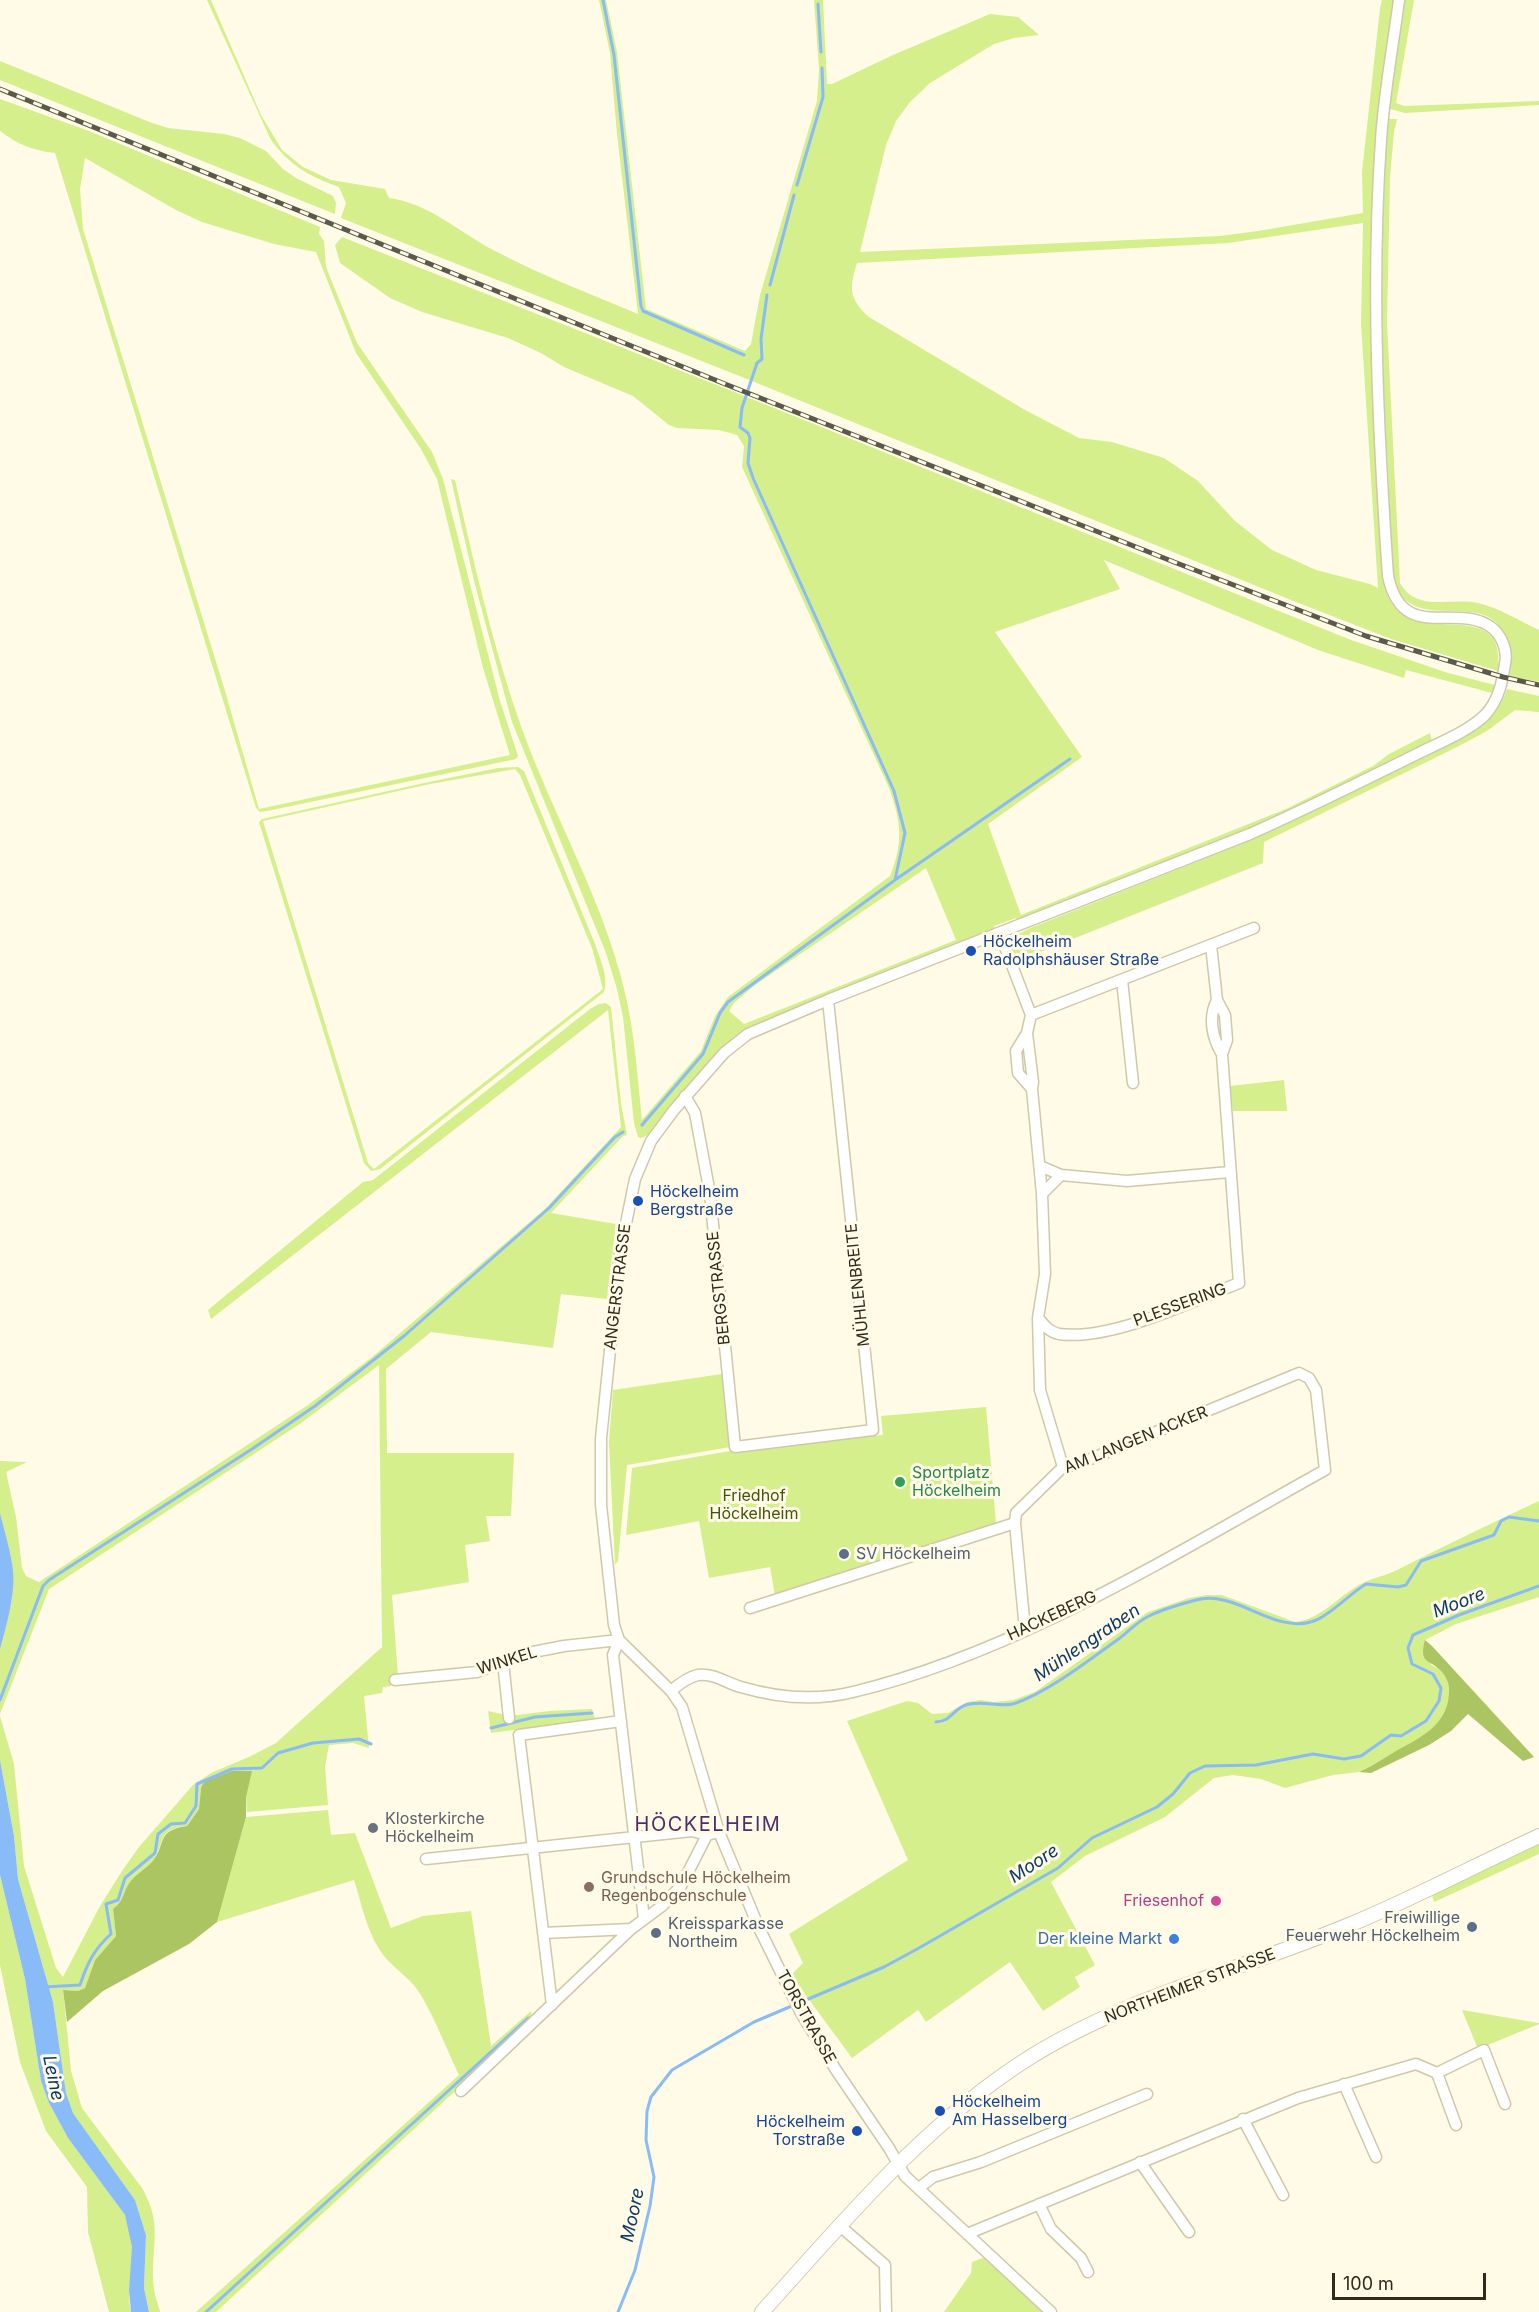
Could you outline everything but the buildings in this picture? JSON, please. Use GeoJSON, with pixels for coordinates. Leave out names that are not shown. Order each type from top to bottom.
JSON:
{"type":"FeatureCollection","features":[{"type":"Feature","properties":{"kind":"main road","name":"NORTHEIMER STRASSE"},"geometry":{"type":"LineString","coordinates":[[762,2312],[840,2226],[923,2141],[986,2089],[1032,2056],[1068,2036],[1149,2000],[1350,1925],[1539,1836]]}},
{"type":"Feature","properties":{"kind":"street","name":"ANGERSTRASSE"},"geometry":{"type":"LineString","coordinates":[[619,1640],[614,1625],[607,1571],[602,1505],[601,1438],[620,1253],[634,1179],[651,1141],[685,1096],[723,1053],[748,1034],[828,1000],[1251,834],[1299,812],[1457,734],[1484,716],[1499,697],[1506,658],[1505,647],[1494,629],[1475,620],[1430,618],[1415,614],[1395,597],[1388,576],[1377,372],[1377,230],[1381,131],[1399,0]]}},
{"type":"Feature","properties":{"kind":"street"},"geometry":{"type":"LineString","coordinates":[[1031,1015],[1254,928]]}},
{"type":"Feature","properties":{"kind":"street"},"geometry":{"type":"LineString","coordinates":[[1000,934],[1031,1015],[1028,1034],[1016,1051],[1018,1073],[1032,1089],[1042,1194],[1045,1274],[1038,1318],[1040,1390],[1063,1467]]}},
{"type":"Feature","properties":{"kind":"street"},"geometry":{"type":"LineString","coordinates":[[1040,1166],[1061,1175],[1127,1181],[1230,1172],[1229,1124],[1222,1054],[1227,1040],[1226,1015],[1217,1000],[1211,945]]}},
{"type":"Feature","properties":{"kind":"street"},"geometry":{"type":"LineString","coordinates":[[1122,980],[1133,1083]]}},
{"type":"Feature","properties":{"kind":"street","name":"MÜHLENBREITE"},"geometry":{"type":"LineString","coordinates":[[735,1447],[873,1430],[828,1000]]}},
{"type":"Feature","properties":{"kind":"street","name":"BERGSTRASSE"},"geometry":{"type":"LineString","coordinates":[[685,1096],[695,1113],[710,1194],[735,1447]]}},
{"type":"Feature","properties":{"kind":"street","name":"PLESSERING"},"geometry":{"type":"LineString","coordinates":[[1058,1334],[1096,1333],[1148,1319],[1239,1283],[1230,1172]]}},
{"type":"Feature","properties":{"kind":"street"},"geometry":{"type":"LineString","coordinates":[[1042,1194],[1061,1175]]}},
{"type":"Feature","properties":{"kind":"street"},"geometry":{"type":"LineString","coordinates":[[1038,1318],[1046,1328],[1058,1334],[1038,1349]]}},
{"type":"Feature","properties":{"kind":"street","name":"AM LANGEN ACKER"},"geometry":{"type":"LineString","coordinates":[[1015,1523],[1016,1513],[1063,1467],[1076,1465],[1299,1373],[1309,1378]]}},
{"type":"Feature","properties":{"kind":"street","name":"HACKEBERG"},"geometry":{"type":"LineString","coordinates":[[671,1690],[689,1678],[715,1676],[740,1687],[770,1695],[803,1698],[833,1696],[911,1675],[1025,1630],[1098,1595],[1325,1470],[1316,1390],[1309,1378]]}},
{"type":"Feature","properties":{"kind":"street"},"geometry":{"type":"LineString","coordinates":[[750,1608],[1015,1523],[1025,1630]]}},
{"type":"Feature","properties":{"kind":"street"},"geometry":{"type":"LineString","coordinates":[[644,1919],[614,1655],[619,1640],[671,1690]]}},
{"type":"Feature","properties":{"kind":"street","name":"WINKEL"},"geometry":{"type":"LineString","coordinates":[[395,1680],[477,1672],[528,1653],[564,1646],[619,1640]]}},
{"type":"Feature","properties":{"kind":"street"},"geometry":{"type":"LineString","coordinates":[[503,1662],[509,1718]]}},
{"type":"Feature","properties":{"kind":"street","name":"TORSTRASSE"},"geometry":{"type":"LineString","coordinates":[[671,1690],[682,1707],[689,1725],[719,1832],[759,1928],[801,2013],[899,2164]]}},
{"type":"Feature","properties":{"kind":"street"},"geometry":{"type":"LineString","coordinates":[[552,2005],[519,1735],[621,1721]]}},
{"type":"Feature","properties":{"kind":"street"},"geometry":{"type":"LineString","coordinates":[[426,1859],[692,1831],[707,1835],[719,1832]]}},
{"type":"Feature","properties":{"kind":"street"},"geometry":{"type":"LineString","coordinates":[[461,2091],[631,1929],[662,1906],[681,1886],[707,1835]]}},
{"type":"Feature","properties":{"kind":"street"},"geometry":{"type":"LineString","coordinates":[[543,1933],[631,1929]]}},
{"type":"Feature","properties":{"kind":"street"},"geometry":{"type":"LineString","coordinates":[[1437,2073],[1484,2050],[1505,2104]]}},
{"type":"Feature","properties":{"kind":"street"},"geometry":{"type":"LineString","coordinates":[[967,2234],[1244,2119],[1344,2084],[1416,2064],[1437,2073],[1456,2125]]}},
{"type":"Feature","properties":{"kind":"street"},"geometry":{"type":"LineString","coordinates":[[1344,2084],[1376,2157]]}},
{"type":"Feature","properties":{"kind":"street"},"geometry":{"type":"LineString","coordinates":[[919,2188],[933,2177],[981,2162],[1147,2094]]}},
{"type":"Feature","properties":{"kind":"street"},"geometry":{"type":"LineString","coordinates":[[1244,2119],[1283,2195]]}},
{"type":"Feature","properties":{"kind":"street"},"geometry":{"type":"LineString","coordinates":[[1140,2162],[1189,2232]]}},
{"type":"Feature","properties":{"kind":"street"},"geometry":{"type":"LineString","coordinates":[[899,2164],[905,2176],[1051,2312]]}},
{"type":"Feature","properties":{"kind":"street"},"geometry":{"type":"LineString","coordinates":[[1039,2204],[1051,2229],[1081,2258],[1088,2272]]}},
{"type":"Feature","properties":{"kind":"street"},"geometry":{"type":"LineString","coordinates":[[840,2226],[885,2265],[886,2312]]}},
{"type":"Feature","properties":{"kind":"green space"},"geometry":{"type":"Polygon","coordinates":[[[207,0],[211,0],[261,115],[282,150],[303,167],[331,180],[385,189],[389,198],[404,201],[431,212],[512,260],[638,314],[610,53],[599,0],[606,0],[617,52],[646,309],[745,351],[751,344],[760,295],[817,101],[819,69],[814,0],[823,0],[827,84],[832,84],[893,55],[990,14],[1018,17],[1039,35],[1014,38],[994,44],[930,83],[910,102],[896,121],[886,145],[860,252],[1220,236],[1363,213],[1362,172],[1380,8],[1382,0],[1394,0],[1380,107],[1378,458],[1384,584],[1394,607],[1410,618],[1430,623],[1471,626],[1487,632],[1497,646],[1498,671],[1391,639],[1291,600],[747,379],[341,218],[346,203],[339,187],[318,179],[300,168],[284,155],[270,138],[207,0]],[[1363,223],[1228,243],[857,263],[852,286],[854,299],[869,317],[1025,410],[1079,438],[1112,442],[1164,458],[1198,481],[1235,521],[1272,550],[1316,570],[1378,588],[1361,324],[1363,223]]]}},
{"type":"Feature","properties":{"kind":"green space"},"geometry":{"type":"Polygon","coordinates":[[[1404,0],[1414,0],[1396,103],[1404,106],[1539,101],[1539,105],[1405,113],[1390,109],[1404,0]]]}},
{"type":"Feature","properties":{"kind":"green space"},"geometry":{"type":"Polygon","coordinates":[[[0,61],[152,123],[168,128],[240,138],[266,151],[283,169],[296,178],[333,196],[336,203],[335,214],[0,80],[0,61]]]}},
{"type":"Feature","properties":{"kind":"green space"},"geometry":{"type":"Polygon","coordinates":[[[0,99],[89,131],[320,227],[319,234],[324,241],[326,267],[357,343],[432,452],[443,479],[500,701],[518,756],[516,759],[267,811],[260,812],[256,808],[55,153],[26,146],[0,131],[0,99]],[[85,158],[80,189],[83,229],[259,809],[510,755],[483,668],[437,479],[421,449],[356,353],[316,252],[274,244],[202,222],[176,210],[85,158]]]}},
{"type":"Feature","properties":{"kind":"green space"},"geometry":{"type":"Polygon","coordinates":[[[1387,119],[1397,119],[1390,178],[1387,323],[1400,583],[1416,598],[1435,602],[1468,602],[1486,605],[1539,630],[1539,682],[1510,676],[1510,654],[1505,634],[1492,619],[1483,614],[1433,610],[1411,604],[1396,587],[1391,572],[1388,468],[1380,341],[1381,246],[1387,119]]]}},
{"type":"Feature","properties":{"kind":"green space"},"geometry":{"type":"Polygon","coordinates":[[[342,237],[1351,640],[1448,673],[1495,685],[1492,693],[1406,670],[1404,678],[1318,650],[1104,560],[1120,589],[995,632],[1082,757],[988,824],[1021,915],[1286,809],[1373,766],[1389,754],[1430,733],[1432,741],[1278,818],[1018,921],[1016,918],[994,926],[995,930],[747,1029],[718,1052],[648,1135],[638,1137],[634,1123],[623,1017],[617,989],[606,953],[512,722],[474,581],[451,479],[455,480],[493,637],[522,729],[600,914],[621,977],[632,1030],[642,1120],[701,1051],[715,1016],[728,997],[890,876],[897,852],[899,832],[889,788],[742,467],[744,446],[737,435],[719,430],[677,428],[669,425],[633,396],[564,367],[541,353],[508,338],[422,312],[390,298],[340,263],[335,245],[342,237]],[[926,868],[755,985],[734,1003],[729,1011],[744,1024],[956,940],[926,868]]]}},
{"type":"Feature","properties":{"kind":"green space"},"geometry":{"type":"Polygon","coordinates":[[[1507,689],[1539,696],[1539,712],[1515,710],[1487,731],[1457,747],[1264,842],[1263,863],[1015,962],[1011,949],[1013,937],[1249,841],[1458,740],[1494,713],[1507,689]]]}},
{"type":"Feature","properties":{"kind":"green space"},"geometry":{"type":"Polygon","coordinates":[[[518,767],[524,771],[595,944],[605,974],[604,992],[380,1169],[371,1171],[364,1163],[259,822],[262,819],[498,768],[518,767]],[[515,769],[430,784],[263,821],[368,1163],[374,1169],[603,989],[592,948],[520,775],[515,769]]]}},
{"type":"Feature","properties":{"kind":"green space"},"geometry":{"type":"Polygon","coordinates":[[[606,1003],[611,1007],[621,1104],[627,1135],[623,1136],[551,1213],[616,1224],[607,1299],[561,1294],[553,1348],[431,1332],[386,1369],[387,1453],[514,1453],[511,1516],[486,1516],[490,1541],[465,1545],[469,1582],[392,1595],[398,1676],[391,1677],[391,1686],[383,1687],[382,1693],[364,1696],[369,1748],[353,1743],[329,1745],[325,1766],[328,1805],[247,1812],[246,1797],[201,1788],[199,1809],[187,1826],[165,1834],[156,1856],[132,1879],[120,1903],[113,1909],[116,1936],[95,1960],[85,1988],[78,1991],[63,1990],[71,2071],[82,2108],[142,2188],[153,2215],[155,2227],[154,2289],[160,2312],[149,2312],[144,2288],[146,2235],[135,2200],[73,2113],[66,2093],[53,2002],[18,1879],[14,1836],[0,1760],[0,1716],[14,1764],[24,1866],[56,1968],[63,1977],[100,1906],[122,1871],[139,1847],[193,1785],[211,1773],[276,1743],[382,1647],[379,1365],[301,1423],[49,1589],[0,1714],[0,1650],[12,1600],[13,1580],[12,1563],[0,1513],[0,1461],[27,1462],[6,1472],[16,1517],[22,1568],[26,1576],[39,1582],[308,1405],[371,1358],[545,1209],[621,1127],[608,1010],[211,1319],[208,1310],[363,1182],[373,1180],[590,1009],[606,1003]]]}},
{"type":"Feature","properties":{"kind":"green space"},"geometry":{"type":"Polygon","coordinates":[[[1284,1080],[1287,1111],[1233,1111],[1230,1086],[1284,1080]]]}},
{"type":"Feature","properties":{"kind":"green space"},"geometry":{"type":"Polygon","coordinates":[[[722,1374],[730,1447],[627,1465],[618,1561],[615,1565],[609,1442],[613,1390],[722,1374]]]}},
{"type":"Feature","properties":{"kind":"green space","name":"Friedhof Höckelheim"},"geometry":{"type":"Polygon","coordinates":[[[986,1407],[996,1523],[775,1595],[770,1567],[709,1578],[699,1521],[626,1535],[632,1468],[730,1451],[883,1435],[881,1416],[986,1407]]]}},
{"type":"Feature","properties":{"kind":"green space"},"geometry":{"type":"Polygon","coordinates":[[[1539,1501],[1539,1597],[1456,1624],[1425,1640],[1431,1665],[1440,1669],[1450,1689],[1449,1705],[1442,1719],[1431,1730],[1413,1743],[1359,1772],[1333,1775],[1285,1788],[1261,1779],[1233,1775],[1214,1778],[1165,1817],[1085,1856],[1051,1882],[1095,1965],[1075,1977],[1080,1987],[1043,2011],[1010,1962],[926,2022],[918,2010],[852,2058],[791,1975],[803,1963],[789,1934],[908,1860],[847,1721],[907,1701],[918,1703],[932,1714],[948,1713],[967,1702],[1013,1700],[1035,1692],[1148,1612],[1189,1598],[1222,1595],[1295,1622],[1305,1620],[1322,1612],[1366,1582],[1394,1571],[1539,1501]]]}},
{"type":"Feature","properties":{"kind":"green space"},"geometry":{"type":"Polygon","coordinates":[[[1425,1640],[1534,1757],[1523,1761],[1468,1714],[1451,1731],[1429,1745],[1371,1773],[1359,1772],[1423,1735],[1444,1714],[1449,1685],[1442,1672],[1424,1658],[1425,1640]]]}},
{"type":"Feature","properties":{"kind":"green space"},"geometry":{"type":"Polygon","coordinates":[[[592,1709],[595,1719],[491,1733],[488,1711],[510,1716],[592,1709]]]}},
{"type":"Feature","properties":{"kind":"green space"},"geometry":{"type":"Polygon","coordinates":[[[232,1771],[252,1771],[246,1797],[246,1817],[217,1922],[189,1944],[103,1991],[67,2022],[63,1990],[78,1991],[85,1988],[95,1960],[116,1936],[113,1909],[120,1903],[127,1886],[151,1863],[163,1839],[170,1831],[187,1826],[199,1809],[201,1788],[204,1782],[232,1771]]]}},
{"type":"Feature","properties":{"kind":"green space"},"geometry":{"type":"Polygon","coordinates":[[[328,1810],[331,1835],[355,1833],[391,1928],[423,1916],[471,1911],[491,2046],[531,2011],[532,2020],[216,2312],[196,2312],[459,2075],[419,1992],[410,1980],[383,1955],[374,1941],[354,1880],[217,1922],[246,1817],[328,1810]]]}},
{"type":"Feature","properties":{"kind":"green space"},"geometry":{"type":"Polygon","coordinates":[[[1539,1844],[1539,1854],[1434,1902],[1432,1895],[1539,1844]]]}},
{"type":"Feature","properties":{"kind":"green space"},"geometry":{"type":"Polygon","coordinates":[[[0,1875],[25,1979],[41,2081],[49,2103],[68,2138],[125,2215],[132,2245],[129,2297],[131,2312],[109,2312],[88,2232],[87,2187],[46,2131],[20,2062],[0,1965],[0,1875]]]}},
{"type":"Feature","properties":{"kind":"green space"},"geometry":{"type":"Polygon","coordinates":[[[1462,2010],[1539,2023],[1539,2024],[1478,2049],[1462,2010]]]}},
{"type":"Feature","properties":{"kind":"green space"},"geometry":{"type":"Polygon","coordinates":[[[985,2257],[1044,2312],[944,2312],[971,2273],[972,2262],[985,2257]]]}},
{"type":"Feature","properties":{"kind":"water"},"geometry":{"type":"Polygon","coordinates":[[[0,1513],[12,1563],[13,1585],[0,1650],[0,1513]]]}},
{"type":"Feature","properties":{"kind":"water","name":"Leine"},"geometry":{"type":"Polygon","coordinates":[[[0,1760],[14,1836],[18,1879],[53,2002],[66,2093],[73,2113],[135,2200],[146,2235],[144,2288],[149,2312],[131,2312],[129,2290],[132,2247],[125,2215],[68,2138],[49,2103],[41,2081],[25,1979],[0,1875],[0,1760]]]}},
{"type":"Feature","properties":{"kind":"waterway"},"geometry":{"type":"LineString","coordinates":[[603,0],[614,55],[641,306],[643,311],[744,355]]}},
{"type":"Feature","properties":{"kind":"waterway"},"geometry":{"type":"LineString","coordinates":[[818,4],[821,52]]}},
{"type":"Feature","properties":{"kind":"waterway"},"geometry":{"type":"LineString","coordinates":[[797,185],[823,97],[822,68]]}},
{"type":"Feature","properties":{"kind":"waterway"},"geometry":{"type":"LineString","coordinates":[[770,285],[794,195]]}},
{"type":"Feature","properties":{"kind":"waterway"},"geometry":{"type":"LineString","coordinates":[[767,295],[761,339],[762,359],[757,363],[742,408],[740,427],[748,433],[750,438],[748,463],[753,478],[894,791],[905,833],[895,880]]}},
{"type":"Feature","properties":{"kind":"waterway"},"geometry":{"type":"LineString","coordinates":[[642,1125],[703,1054],[720,1013],[728,1002],[895,880],[1070,759]]}},
{"type":"Feature","properties":{"kind":"waterway"},"geometry":{"type":"LineString","coordinates":[[0,1700],[43,1586],[49,1580],[315,1406],[404,1336],[549,1208],[615,1137],[623,1132]]}},
{"type":"Feature","properties":{"kind":"waterway","name":"Mühlengraben"},"geometry":{"type":"LineString","coordinates":[[936,1722],[946,1719],[958,1709],[972,1703],[1010,1705],[1029,1698],[1070,1674],[1137,1623],[1154,1613],[1196,1600],[1211,1598],[1226,1601],[1284,1622],[1299,1624],[1314,1621],[1327,1614],[1366,1584],[1398,1587],[1406,1585],[1421,1561],[1494,1535],[1501,1521],[1509,1517],[1539,1521]]}},
{"type":"Feature","properties":{"kind":"waterway","name":"Moore"},"geometry":{"type":"LineString","coordinates":[[618,2312],[635,2270],[650,2206],[654,2177],[646,2140],[647,2111],[651,2097],[672,2070],[754,2022],[884,1967],[919,1948],[1058,1868],[1092,1838],[1157,1807],[1173,1794],[1190,1773],[1205,1766],[1256,1765],[1313,1754],[1344,1759],[1361,1756],[1391,1735],[1401,1736],[1426,1721],[1439,1701],[1441,1688],[1433,1674],[1412,1664],[1408,1648],[1413,1635],[1459,1615],[1539,1586]]}},
{"type":"Feature","properties":{"kind":"waterway","name":"Mühlengraben"},"geometry":{"type":"LineString","coordinates":[[491,1728],[535,1717],[592,1713]]}},
{"type":"Feature","properties":{"kind":"waterway","name":"Mühlengraben"},"geometry":{"type":"LineString","coordinates":[[45,1987],[80,1985],[92,1957],[111,1934],[106,1904],[118,1900],[125,1878],[155,1853],[158,1834],[171,1824],[185,1823],[196,1806],[197,1784],[232,1769],[262,1768],[278,1753],[313,1743],[359,1739],[371,1744]]}},
{"type":"Feature","properties":{"kind":"waterway"},"geometry":{"type":"LineString","coordinates":[[206,2312],[528,2018]]}},
{"type":"Feature","properties":{"kind":"railway"},"geometry":{"type":"LineString","coordinates":[[0,89],[725,384],[1174,562],[1366,636],[1503,677],[1539,685]]}},
{"type":"Feature","properties":{"kind":"place","name":"Höckelheim Radolphshäuser Straße"},"geometry":{"type":"Point","coordinates":[971,951]}},
{"type":"Feature","properties":{"kind":"place","name":"Höckelheim Bergstraße"},"geometry":{"type":"Point","coordinates":[638,1201]}},
{"type":"Feature","properties":{"kind":"place","name":"Sportplatz Höckelheim"},"geometry":{"type":"Point","coordinates":[900,1482]}},
{"type":"Feature","properties":{"kind":"place","name":"SV Höckelheim"},"geometry":{"type":"Point","coordinates":[844,1554]}},
{"type":"Feature","properties":{"kind":"place","name":"Klosterkirche Höckelheim"},"geometry":{"type":"Point","coordinates":[373,1828]}},
{"type":"Feature","properties":{"kind":"place","name":"Grundschule Höckelheim Regenbogenschule"},"geometry":{"type":"Point","coordinates":[589,1887]}},
{"type":"Feature","properties":{"kind":"place","name":"Friesenhof"},"geometry":{"type":"Point","coordinates":[1216,1901]}},
{"type":"Feature","properties":{"kind":"place","name":"Freiwillige Feuerwehr Höckelheim"},"geometry":{"type":"Point","coordinates":[1472,1927]}},
{"type":"Feature","properties":{"kind":"place","name":"Kreissparkasse Northeim"},"geometry":{"type":"Point","coordinates":[656,1933]}},
{"type":"Feature","properties":{"kind":"place","name":"Der kleine Markt"},"geometry":{"type":"Point","coordinates":[1174,1939]}},
{"type":"Feature","properties":{"kind":"place","name":"Höckelheim Am Hasselberg"},"geometry":{"type":"Point","coordinates":[940,2111]}},
{"type":"Feature","properties":{"kind":"place","name":"Höckelheim Torstraße"},"geometry":{"type":"Point","coordinates":[857,2131]}},
{"type":"Feature","properties":{"kind":"district","name":"HÖCKELHEIM"},"geometry":{"type":"Point","coordinates":[708,1825]}}]}
